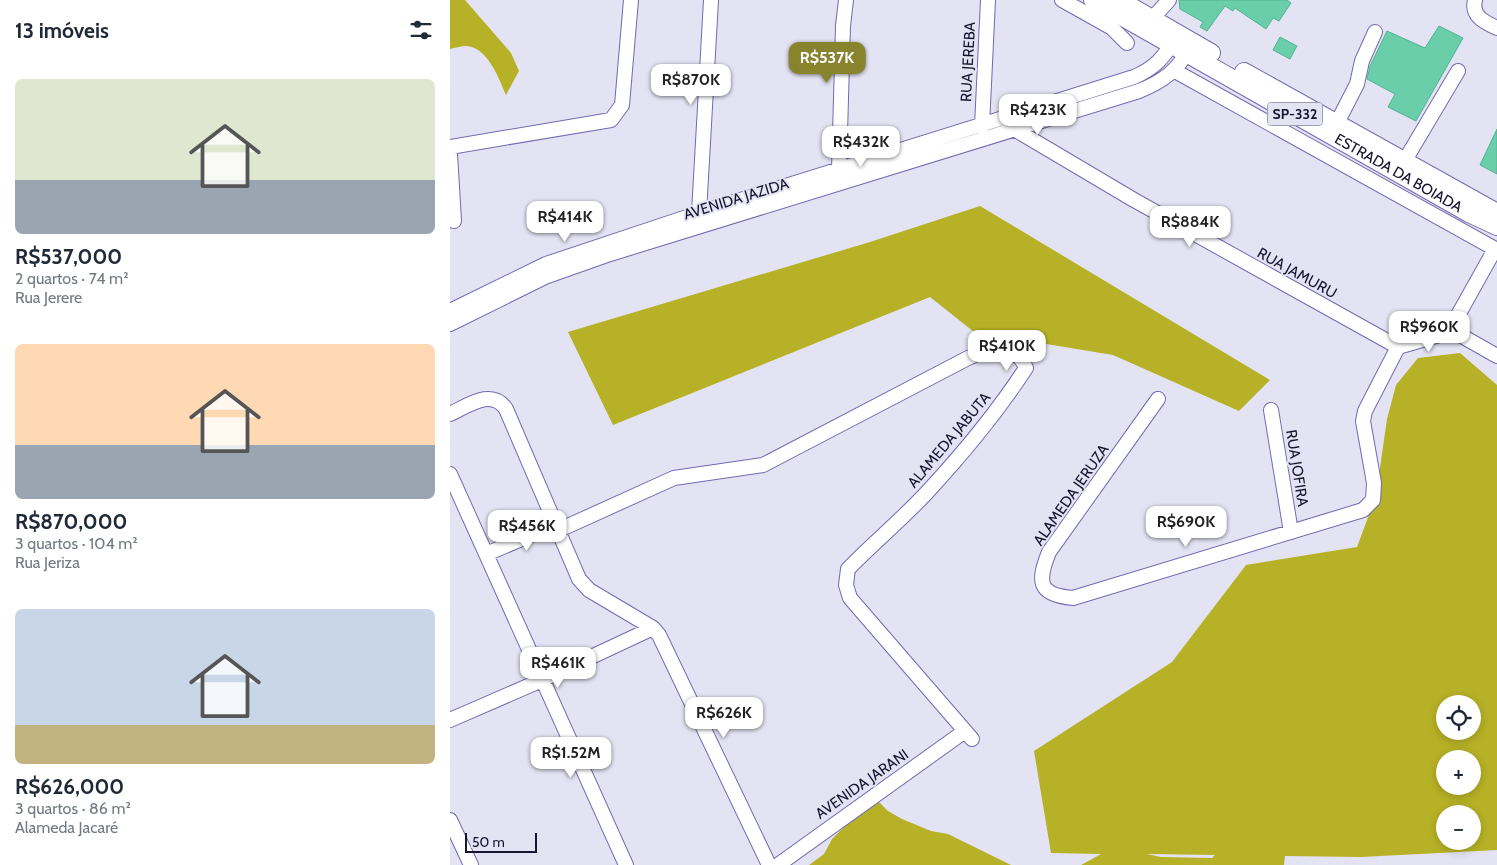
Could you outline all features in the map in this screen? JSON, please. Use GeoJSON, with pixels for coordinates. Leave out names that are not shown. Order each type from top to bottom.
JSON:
{"type":"FeatureCollection","features":[{"type":"Feature","properties":{"kind":"main road","name":"ESTRADA DA BOIADA"},"geometry":{"type":"LineString","coordinates":[[1093,0],[1174,39],[1469,213],[1496,215]]}},
{"type":"Feature","properties":{"kind":"main road","name":"ESTRADA DA BOIADA"},"geometry":{"type":"LineString","coordinates":[[1119,0],[1152,19],[1174,39]]}},
{"type":"Feature","properties":{"kind":"main road","name":"ESTRADA DA BOIADA"},"geometry":{"type":"LineString","coordinates":[[1189,48],[1337,123],[1496,215]]}},
{"type":"Feature","properties":{"kind":"street"},"geometry":{"type":"LineString","coordinates":[[450,147],[611,120],[622,105],[631,0]]}},
{"type":"Feature","properties":{"kind":"street"},"geometry":{"type":"LineString","coordinates":[[700,218],[712,0]]}},
{"type":"Feature","properties":{"kind":"street"},"geometry":{"type":"LineString","coordinates":[[840,175],[843,26],[846,0]]}},
{"type":"Feature","properties":{"kind":"street","name":"RUA JEREBA"},"geometry":{"type":"LineString","coordinates":[[982,126],[988,0]]}},
{"type":"Feature","properties":{"kind":"street"},"geometry":{"type":"LineString","coordinates":[[1062,0],[1112,28],[1127,43]]}},
{"type":"Feature","properties":{"kind":"street"},"geometry":{"type":"LineString","coordinates":[[1152,19],[1169,0]]}},
{"type":"Feature","properties":{"kind":"street"},"geometry":{"type":"LineString","coordinates":[[1475,0],[1474,11],[1477,16],[1497,28]]}},
{"type":"Feature","properties":{"kind":"street"},"geometry":{"type":"LineString","coordinates":[[1337,123],[1357,84],[1362,61],[1375,32]]}},
{"type":"Feature","properties":{"kind":"street","name":"AVENIDA JAZIDA"},"geometry":{"type":"LineString","coordinates":[[450,311],[546,264],[840,175],[1000,119],[1134,78],[1150,70],[1164,57],[1174,39]]}},
{"type":"Feature","properties":{"kind":"street","name":"AVENIDA JAZIDA"},"geometry":{"type":"LineString","coordinates":[[840,175],[1013,129],[1139,91],[1161,82],[1175,71],[1189,48]]}},
{"type":"Feature","properties":{"kind":"street"},"geometry":{"type":"LineString","coordinates":[[1175,71],[1496,250],[1457,317],[1452,331]]}},
{"type":"Feature","properties":{"kind":"street"},"geometry":{"type":"LineString","coordinates":[[1404,162],[1458,71]]}},
{"type":"Feature","properties":{"kind":"street","name":"RUA JAMURU"},"geometry":{"type":"LineString","coordinates":[[1000,119],[1013,129],[1134,200],[1398,347]]}},
{"type":"Feature","properties":{"kind":"street"},"geometry":{"type":"LineString","coordinates":[[450,154],[454,221]]}},
{"type":"Feature","properties":{"kind":"street","name":"AVENIDA JAZIDA"},"geometry":{"type":"LineString","coordinates":[[450,324],[545,277],[610,254],[700,218]]}},
{"type":"Feature","properties":{"kind":"street"},"geometry":{"type":"LineString","coordinates":[[1398,347],[1452,331],[1497,356]]}},
{"type":"Feature","properties":{"kind":"street","name":"ALAMEDA JERUZA"},"geometry":{"type":"LineString","coordinates":[[1158,399],[1049,552],[1041,571],[1041,580],[1046,591],[1055,597],[1073,598],[1363,510],[1373,500],[1374,483],[1363,421],[1364,411],[1398,347]]}},
{"type":"Feature","properties":{"kind":"street","name":"ALAMEDA JABUTA"},"geometry":{"type":"LineString","coordinates":[[558,527],[674,478],[763,465],[968,358],[994,348],[1006,349],[1019,356],[1026,368],[984,428],[930,490],[848,569],[846,585],[850,598],[969,735]]}},
{"type":"Feature","properties":{"kind":"street"},"geometry":{"type":"LineString","coordinates":[[450,414],[480,401],[494,398],[500,400],[506,409],[579,579],[588,590],[653,628],[667,649],[769,865]]}},
{"type":"Feature","properties":{"kind":"street","name":"RUA JOFIRA"},"geometry":{"type":"LineString","coordinates":[[1271,410],[1291,532]]}},
{"type":"Feature","properties":{"kind":"street"},"geometry":{"type":"LineString","coordinates":[[450,474],[626,865]]}},
{"type":"Feature","properties":{"kind":"street"},"geometry":{"type":"LineString","coordinates":[[486,554],[558,527]]}},
{"type":"Feature","properties":{"kind":"street"},"geometry":{"type":"LineString","coordinates":[[450,720],[542,680],[653,628]]}},
{"type":"Feature","properties":{"kind":"street","name":"AVENIDA JARANI"},"geometry":{"type":"LineString","coordinates":[[778,865],[969,735]]}},
{"type":"Feature","properties":{"kind":"street"},"geometry":{"type":"LineString","coordinates":[[450,820],[471,865]]}},
{"type":"Feature","properties":{"kind":"shaded area"},"geometry":{"type":"Polygon","coordinates":[[[450,0],[465,0],[511,53],[519,71],[506,95],[492,65],[481,52],[466,46],[450,49],[450,0]]]}},
{"type":"Feature","properties":{"kind":"shaded area"},"geometry":{"type":"Polygon","coordinates":[[[980,206],[1270,380],[1239,411],[1113,355],[974,332],[930,297],[613,425],[568,332],[870,242],[980,206]]]}},
{"type":"Feature","properties":{"kind":"shaded area"},"geometry":{"type":"Polygon","coordinates":[[[1460,353],[1497,385],[1497,850],[1361,857],[1285,856],[1284,865],[1081,865],[1101,854],[1051,853],[1034,751],[1172,662],[1246,565],[1357,547],[1376,496],[1387,419],[1396,385],[1418,358],[1460,353]],[[1147,854],[1161,857],[1212,858],[1215,855],[1147,854]]]}},
{"type":"Feature","properties":{"kind":"shaded area"},"geometry":{"type":"Polygon","coordinates":[[[876,799],[888,811],[902,819],[931,831],[948,834],[1011,865],[809,865],[824,854],[832,839],[862,809],[876,799]]]}},
{"type":"Feature","properties":{"kind":"building"},"geometry":{"type":"Polygon","coordinates":[[[1179,0],[1287,0],[1291,3],[1279,21],[1273,18],[1266,29],[1235,8],[1233,11],[1225,6],[1207,31],[1200,27],[1203,22],[1180,9],[1179,0]]]}},
{"type":"Feature","properties":{"kind":"building"},"geometry":{"type":"Polygon","coordinates":[[[1439,26],[1463,38],[1416,121],[1388,107],[1395,94],[1367,79],[1370,66],[1387,31],[1425,48],[1439,26]]]}},
{"type":"Feature","properties":{"kind":"building"},"geometry":{"type":"Polygon","coordinates":[[[1280,37],[1297,46],[1290,59],[1273,50],[1280,37]]]}},
{"type":"Feature","properties":{"kind":"building"},"geometry":{"type":"Polygon","coordinates":[[[1497,129],[1497,174],[1480,165],[1497,129]]]}}]}
